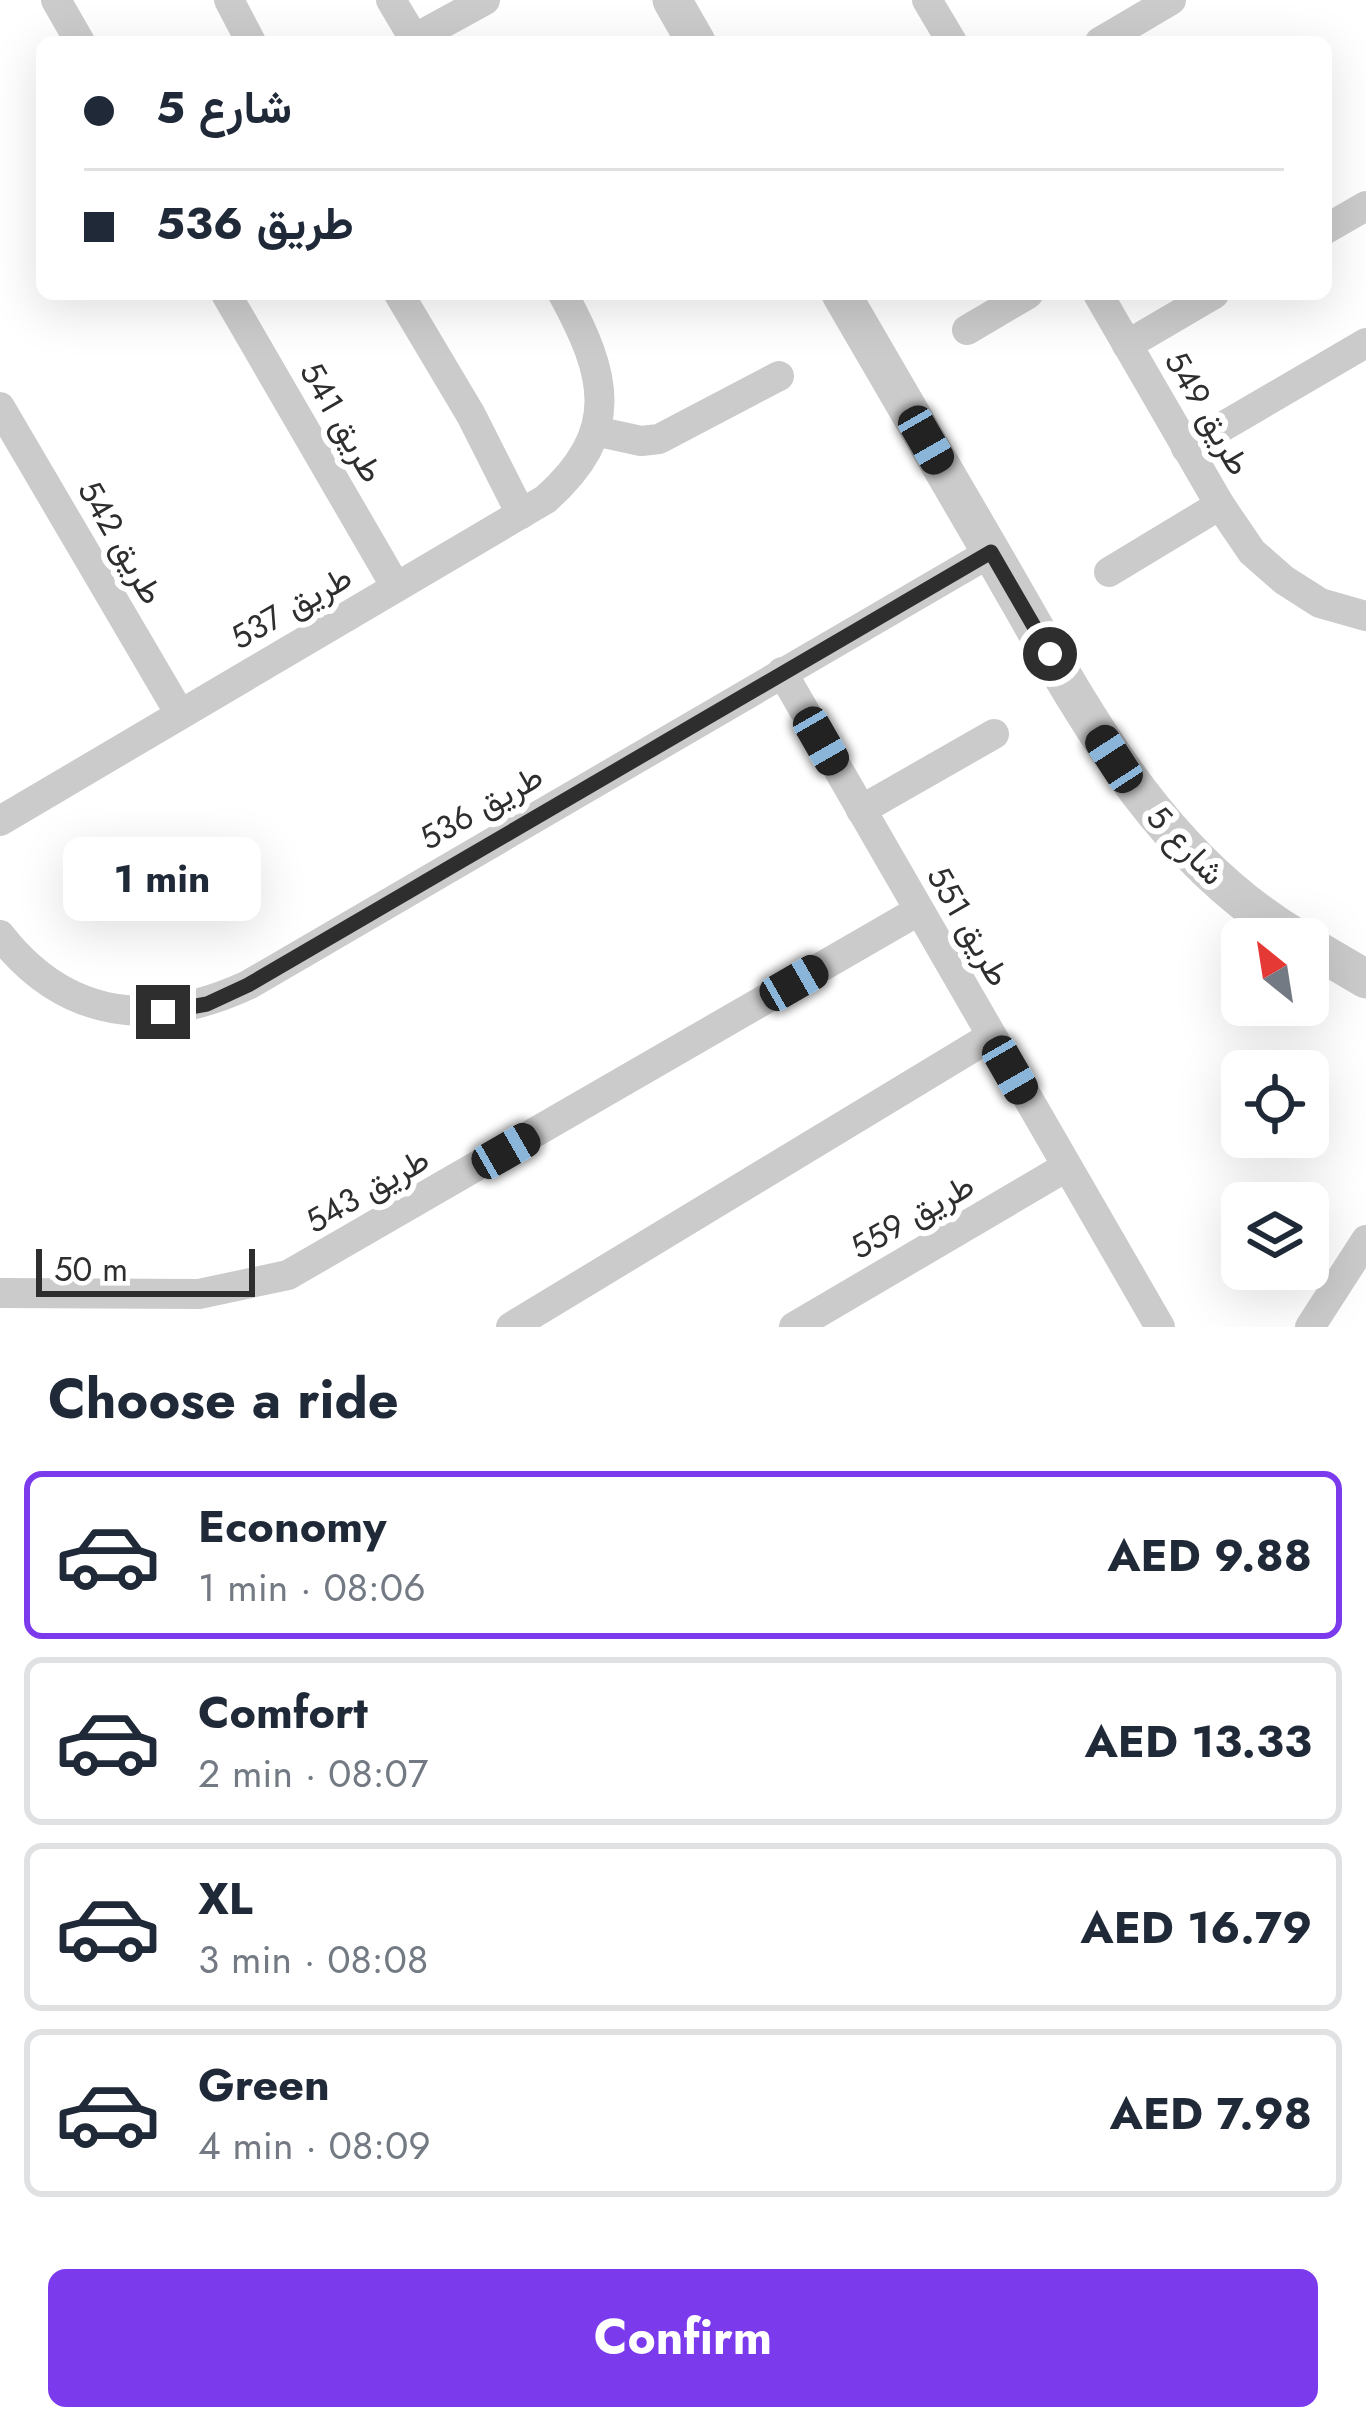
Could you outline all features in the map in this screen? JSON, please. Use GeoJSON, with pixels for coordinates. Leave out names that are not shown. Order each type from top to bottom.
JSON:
{"type":"FeatureCollection","features":[{"type":"Feature","properties":{"kind":"street"},"geometry":{"type":"LineString","coordinates":[[56,0],[77,36]]}},
{"type":"Feature","properties":{"kind":"street"},"geometry":{"type":"LineString","coordinates":[[229,0],[248,36]]}},
{"type":"Feature","properties":{"kind":"street"},"geometry":{"type":"LineString","coordinates":[[391,0],[412,36]]}},
{"type":"Feature","properties":{"kind":"street"},"geometry":{"type":"LineString","coordinates":[[424,36],[485,0]]}},
{"type":"Feature","properties":{"kind":"street"},"geometry":{"type":"LineString","coordinates":[[672,0],[693,36]]}},
{"type":"Feature","properties":{"kind":"street"},"geometry":{"type":"LineString","coordinates":[[927,0],[938,36]]}},
{"type":"Feature","properties":{"kind":"street"},"geometry":{"type":"LineString","coordinates":[[1110,36],[1171,0]]}},
{"type":"Feature","properties":{"kind":"street"},"geometry":{"type":"LineString","coordinates":[[1332,226],[1366,206]]}},
{"type":"Feature","properties":{"kind":"street","name":"طريق 541"},"geometry":{"type":"LineString","coordinates":[[229,300],[396,587]]}},
{"type":"Feature","properties":{"kind":"street"},"geometry":{"type":"LineString","coordinates":[[403,300],[471,415],[520,514]]}},
{"type":"Feature","properties":{"kind":"street","name":"طريق 537"},"geometry":{"type":"LineString","coordinates":[[0,821],[546,500],[584,458],[600,403],[591,346],[566,300]]}},
{"type":"Feature","properties":{"kind":"street","name":"شارع 5"},"geometry":{"type":"LineString","coordinates":[[844,300],[1077,702],[1133,788],[1185,850],[1262,918]]}},
{"type":"Feature","properties":{"kind":"street"},"geometry":{"type":"LineString","coordinates":[[967,330],[1018,300]]}},
{"type":"Feature","properties":{"kind":"street","name":"طريق 549"},"geometry":{"type":"LineString","coordinates":[[1101,300],[1252,553],[1320,603],[1366,616]]}},
{"type":"Feature","properties":{"kind":"street"},"geometry":{"type":"LineString","coordinates":[[1127,345],[1204,300]]}},
{"type":"Feature","properties":{"kind":"street"},"geometry":{"type":"LineString","coordinates":[[1186,448],[1366,344]]}},
{"type":"Feature","properties":{"kind":"street"},"geometry":{"type":"LineString","coordinates":[[595,431],[641,441],[658,439],[778,376]]}},
{"type":"Feature","properties":{"kind":"street","name":"طريق 542"},"geometry":{"type":"LineString","coordinates":[[0,407],[180,713]]}},
{"type":"Feature","properties":{"kind":"street","name":"طريق 549"},"geometry":{"type":"LineString","coordinates":[[1108,572],[1220,505]]}},
{"type":"Feature","properties":{"kind":"street","name":"طريق 536"},"geometry":{"type":"LineString","coordinates":[[0,935],[37,974],[75,997],[118,1010],[163,1012],[207,1004],[248,985],[991,552]]}},
{"type":"Feature","properties":{"kind":"street","name":"طريق 551"},"geometry":{"type":"LineString","coordinates":[[782,672],[1160,1327]]}},
{"type":"Feature","properties":{"kind":"street"},"geometry":{"type":"LineString","coordinates":[[861,810],[994,734]]}},
{"type":"Feature","properties":{"kind":"street","name":"طريق 543"},"geometry":{"type":"LineString","coordinates":[[0,1293],[200,1294],[288,1275],[918,911]]}},
{"type":"Feature","properties":{"kind":"street"},"geometry":{"type":"LineString","coordinates":[[1329,957],[1366,979]]}},
{"type":"Feature","properties":{"kind":"street"},"geometry":{"type":"LineString","coordinates":[[511,1327],[990,1037]]}},
{"type":"Feature","properties":{"kind":"street","name":"طريق 559"},"geometry":{"type":"LineString","coordinates":[[794,1327],[1066,1167]]}},
{"type":"Feature","properties":{"kind":"street"},"geometry":{"type":"LineString","coordinates":[[1310,1327],[1366,1240]]}},
{"type":"Feature","properties":{"kind":"route"},"geometry":{"type":"LineString","coordinates":[[163,1012],[207,1004],[248,985],[991,552],[1050,654]]}}]}
